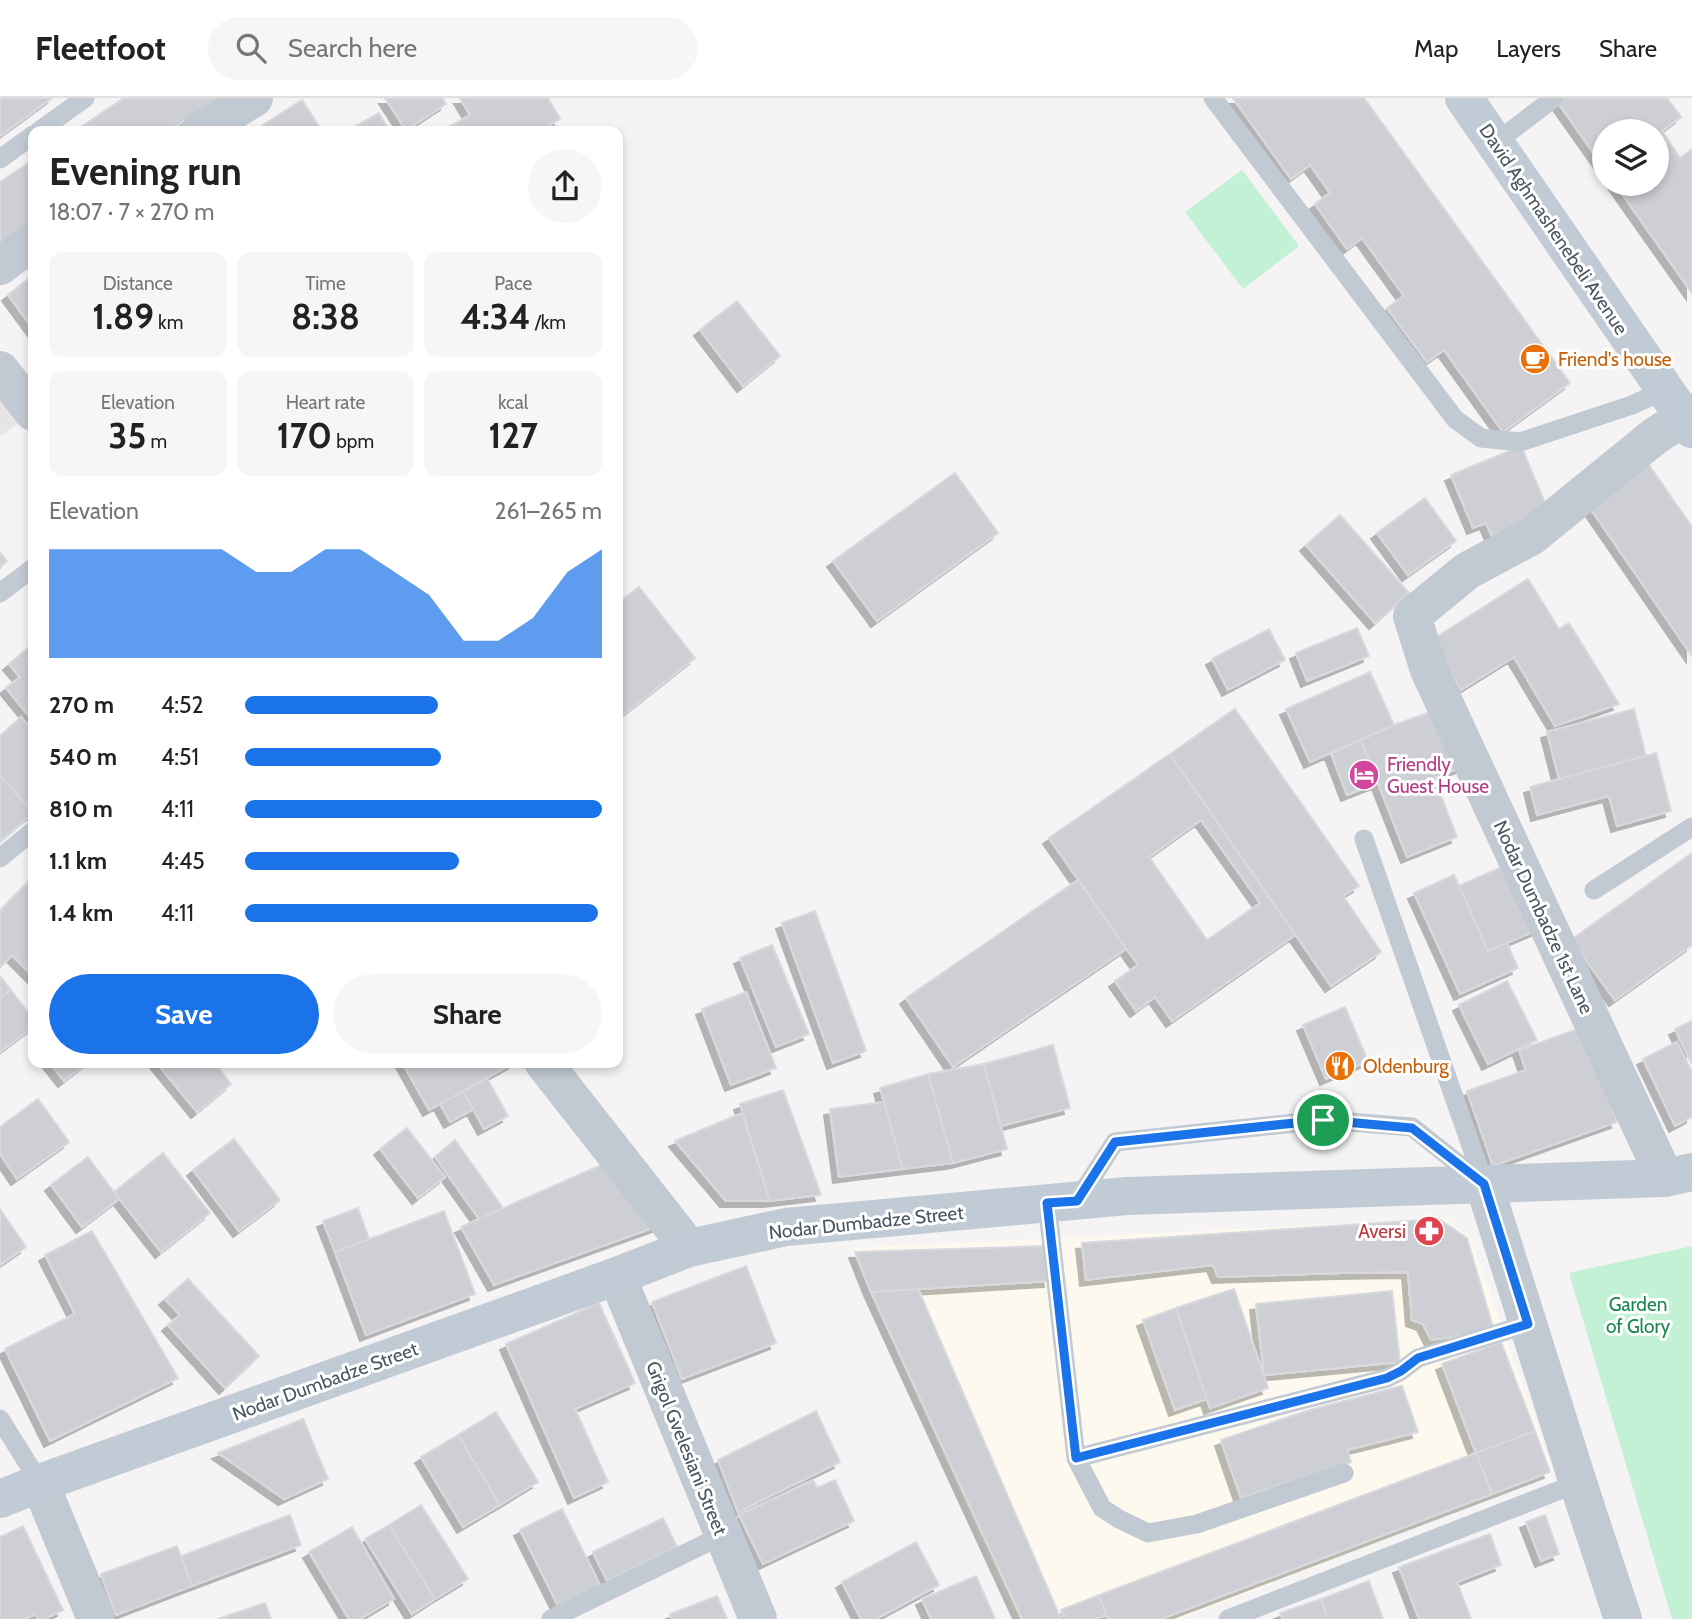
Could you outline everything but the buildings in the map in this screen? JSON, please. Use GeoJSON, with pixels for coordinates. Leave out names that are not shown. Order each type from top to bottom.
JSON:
{"type":"FeatureCollection","features":[{"type":"Feature","properties":{"kind":"main road","name":"David Aghmashenebeli Avenue"},"geometry":{"type":"LineString","coordinates":[[1464,98],[1683,412]]}},
{"type":"Feature","properties":{"kind":"main road","name":"Nodar Dumbadze Street"},"geometry":{"type":"LineString","coordinates":[[0,1499],[690,1248],[786,1227],[1127,1196],[1679,1175]]}},
{"type":"Feature","properties":{"kind":"street"},"geometry":{"type":"LineString","coordinates":[[208,126],[254,98]]}},
{"type":"Feature","properties":{"kind":"street"},"geometry":{"type":"LineString","coordinates":[[0,266],[28,245]]}},
{"type":"Feature","properties":{"kind":"street"},"geometry":{"type":"LineString","coordinates":[[0,370],[28,406]]}},
{"type":"Feature","properties":{"kind":"street","name":"Nodar Dumbadze 1st Lane"},"geometry":{"type":"LineString","coordinates":[[1679,1175],[1430,670],[1412,616],[1467,571],[1532,536],[1683,412]]}},
{"type":"Feature","properties":{"kind":"street"},"geometry":{"type":"LineString","coordinates":[[548,1068],[690,1248]]}},
{"type":"Feature","properties":{"kind":"street"},"geometry":{"type":"LineString","coordinates":[[1484,1184],[1623,1619]]}},
{"type":"Feature","properties":{"kind":"street","name":"Grigol Gvelesiani Street"},"geometry":{"type":"LineString","coordinates":[[617,1276],[758,1619]]}},
{"type":"Feature","properties":{"kind":"street"},"geometry":{"type":"LineString","coordinates":[[40,1483],[96,1619]]}},
{"type":"Feature","properties":{"kind":"lane"},"geometry":{"type":"LineString","coordinates":[[46,126],[85,98]]}},
{"type":"Feature","properties":{"kind":"lane"},"geometry":{"type":"LineString","coordinates":[[1213,98],[1455,419],[1481,438],[1520,442],[1632,405],[1683,412]]}},
{"type":"Feature","properties":{"kind":"lane"},"geometry":{"type":"LineString","coordinates":[[1495,142],[1554,98]]}},
{"type":"Feature","properties":{"kind":"lane"},"geometry":{"type":"LineString","coordinates":[[0,159],[28,139]]}},
{"type":"Feature","properties":{"kind":"lane"},"geometry":{"type":"LineString","coordinates":[[0,593],[28,572]]}},
{"type":"Feature","properties":{"kind":"lane"},"geometry":{"type":"LineString","coordinates":[[1594,890],[1692,827]]}},
{"type":"Feature","properties":{"kind":"lane"},"geometry":{"type":"LineString","coordinates":[[0,858],[28,835]]}},
{"type":"Feature","properties":{"kind":"lane"},"geometry":{"type":"LineString","coordinates":[[1364,839],[1484,1184]]}},
{"type":"Feature","properties":{"kind":"lane"},"geometry":{"type":"LineString","coordinates":[[1344,1473],[1196,1524],[1148,1533],[1102,1508],[1076,1458],[1062,1202],[1115,1142],[1323,1120],[1412,1128],[1484,1184]]}},
{"type":"Feature","properties":{"kind":"lane"},"geometry":{"type":"LineString","coordinates":[[1076,1458],[1387,1378],[1418,1358],[1528,1324]]}},
{"type":"Feature","properties":{"kind":"lane"},"geometry":{"type":"LineString","coordinates":[[0,1419],[40,1483]]}},
{"type":"Feature","properties":{"kind":"lane"},"geometry":{"type":"LineString","coordinates":[[1228,1619],[1578,1483]]}},
{"type":"Feature","properties":{"kind":"lane"},"geometry":{"type":"LineString","coordinates":[[551,1619],[723,1535]]}},
{"type":"Feature","properties":{"kind":"shaded area"},"geometry":{"type":"Polygon","coordinates":[[[0,370],[28,406],[28,416],[0,436],[0,370]]]}},
{"type":"Feature","properties":{"kind":"shaded area"},"geometry":{"type":"Polygon","coordinates":[[[1447,1219],[1471,1239],[1554,1474],[1180,1619],[1016,1619],[850,1248],[1447,1219]]]}},
{"type":"Feature","properties":{"kind":"green space"},"geometry":{"type":"Polygon","coordinates":[[[1242,170],[1299,246],[1243,289],[1185,212],[1242,170]]]}},
{"type":"Feature","properties":{"kind":"green space","name":"Garden of Glory"},"geometry":{"type":"Polygon","coordinates":[[[1692,1246],[1692,1619],[1672,1619],[1569,1273],[1692,1246]]]}},
{"type":"Feature","properties":{"kind":"place","name":"Friend's house"},"geometry":{"type":"Point","coordinates":[1535,359]}},
{"type":"Feature","properties":{"kind":"place","name":"Friendly Guest House"},"geometry":{"type":"Point","coordinates":[1364,775]}},
{"type":"Feature","properties":{"kind":"place","name":"Oldenburg"},"geometry":{"type":"Point","coordinates":[1340,1066]}},
{"type":"Feature","properties":{"kind":"place","name":"Aversi"},"geometry":{"type":"Point","coordinates":[1429,1231]}},
{"type":"Feature","properties":{"kind":"route"},"geometry":{"type":"LineString","coordinates":[[1323,1120],[1412,1128],[1484,1184],[1528,1324],[1418,1358],[1387,1378],[1076,1458],[1047,1203],[1077,1201],[1115,1142],[1323,1120]]}}]}
